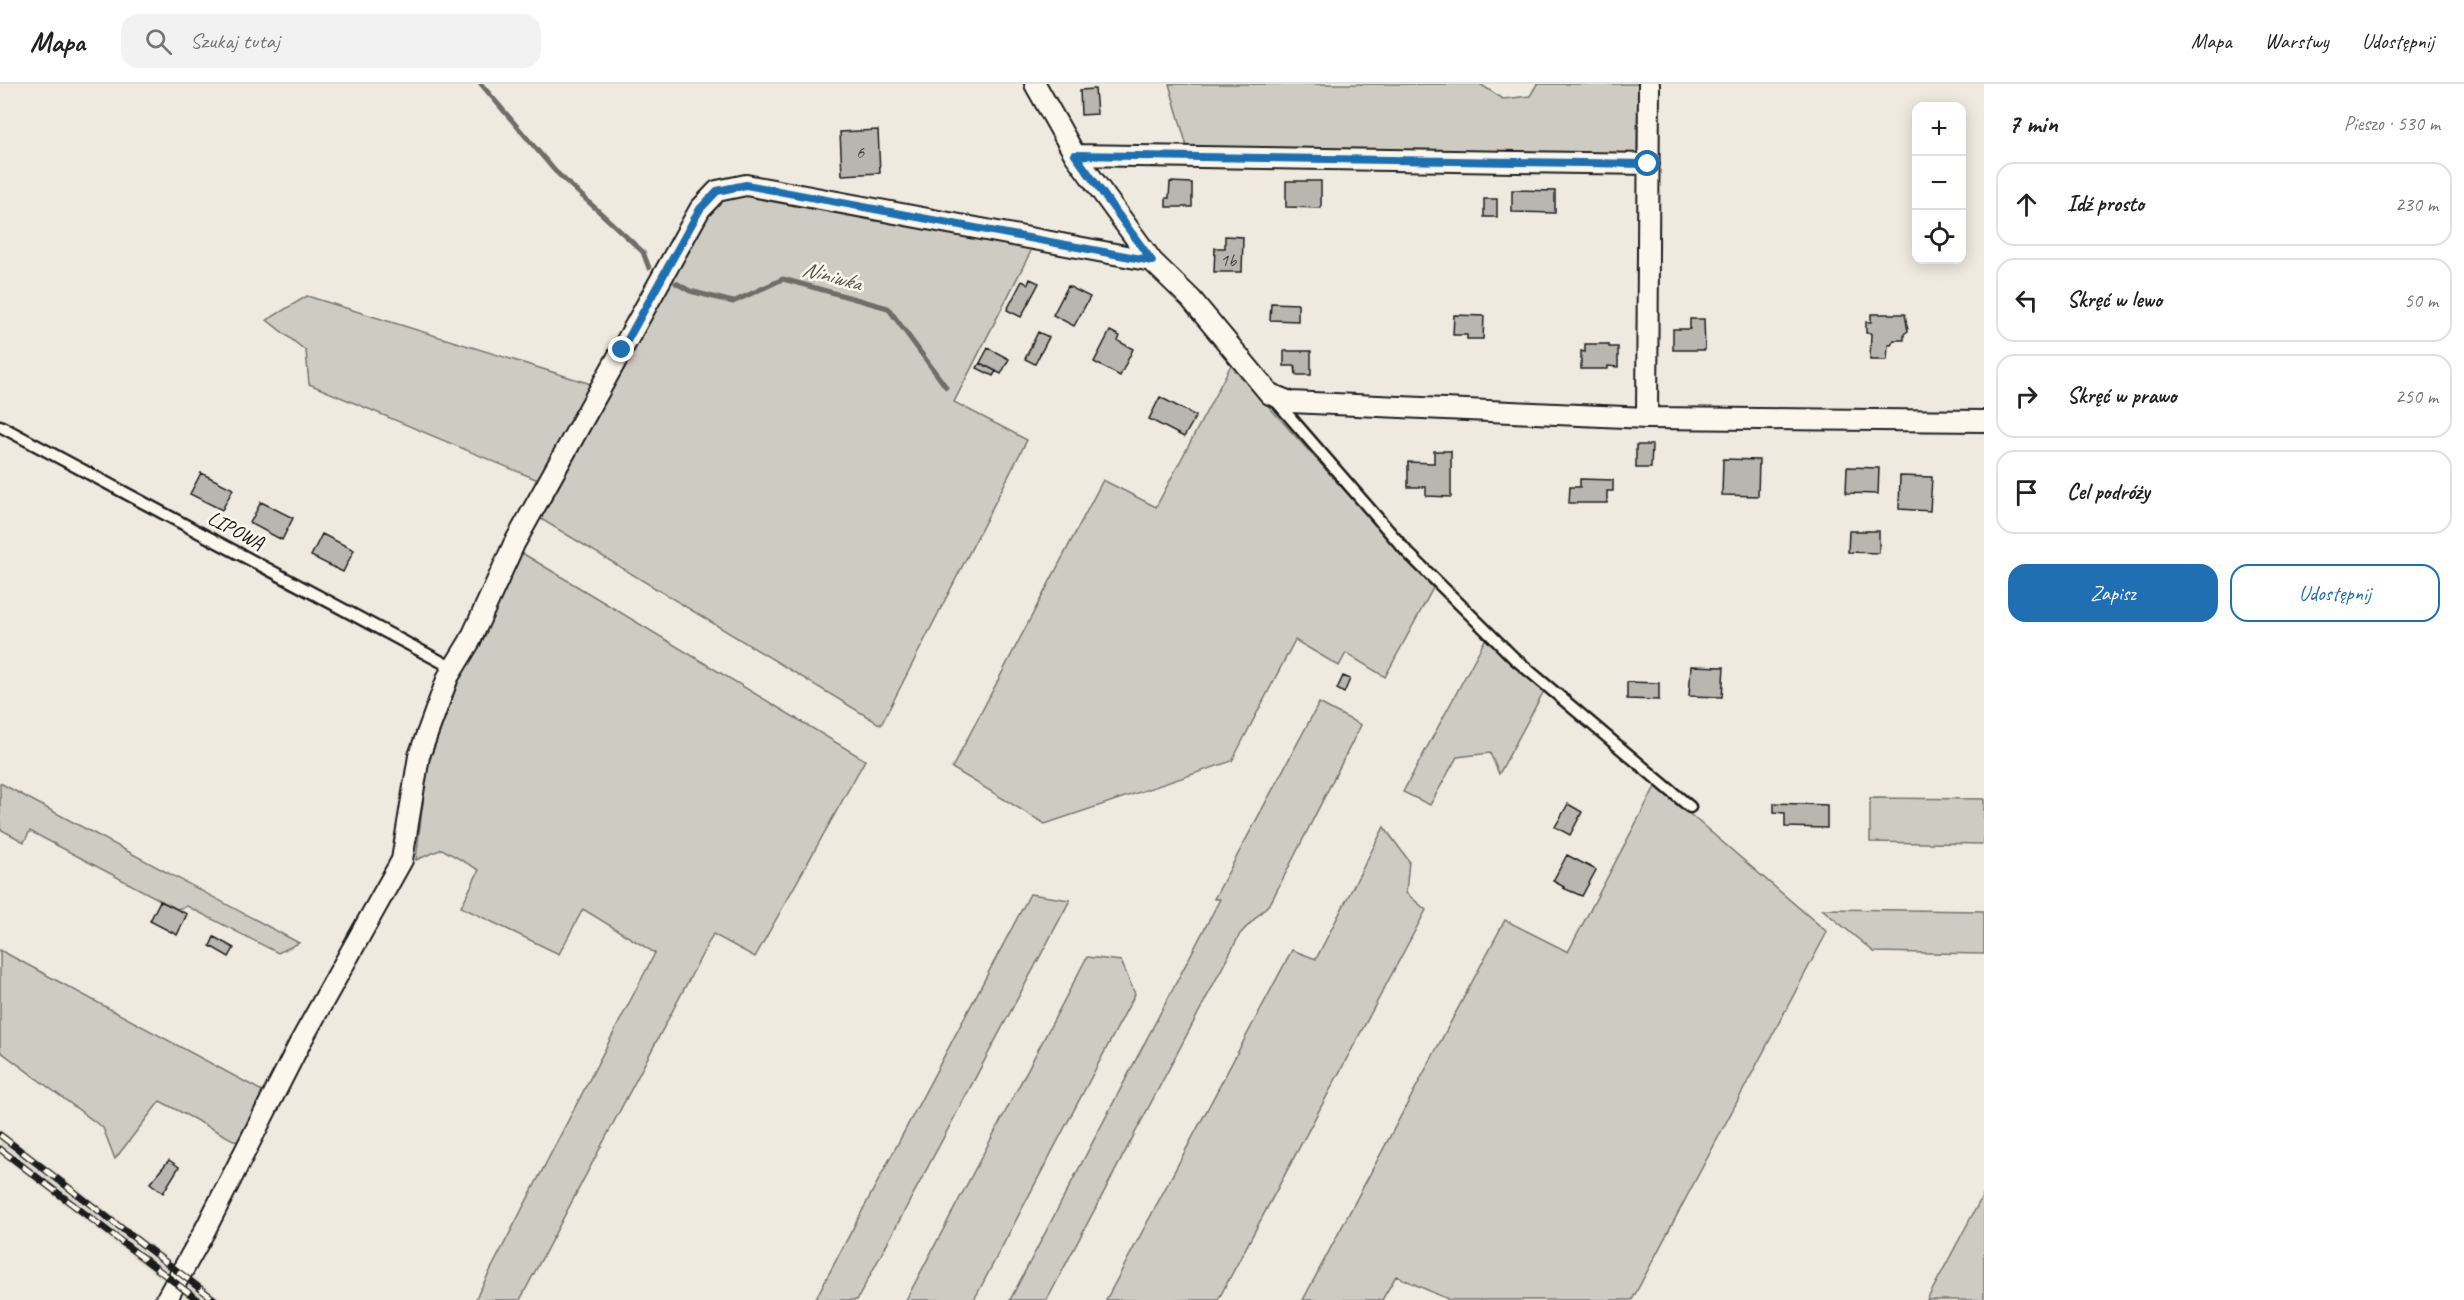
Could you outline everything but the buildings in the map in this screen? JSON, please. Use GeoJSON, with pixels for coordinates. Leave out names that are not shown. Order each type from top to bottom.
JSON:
{"type":"FeatureCollection","features":[{"type":"Feature","properties":{"kind":"street"},"geometry":{"type":"LineString","coordinates":[[1035,84],[1075,155],[1152,261],[1191,299],[1270,394],[1290,402],[1647,418],[1984,421]]}},
{"type":"Feature","properties":{"kind":"street"},"geometry":{"type":"LineString","coordinates":[[1647,418],[1649,84]]}},
{"type":"Feature","properties":{"kind":"street"},"geometry":{"type":"LineString","coordinates":[[1075,155],[1648,164]]}},
{"type":"Feature","properties":{"kind":"street"},"geometry":{"type":"LineString","coordinates":[[166,1300],[204,1232],[301,1041],[402,860],[419,756],[448,677],[470,641],[520,534],[700,209],[717,191],[746,185],[1152,261]]}},
{"type":"Feature","properties":{"kind":"lane"},"geometry":{"type":"LineString","coordinates":[[1270,394],[1407,552],[1514,658],[1690,807]]}},
{"type":"Feature","properties":{"kind":"lane","name":"LIPOWA"},"geometry":{"type":"LineString","coordinates":[[0,426],[453,668]]}},
{"type":"Feature","properties":{"kind":"shaded area"},"geometry":{"type":"Polygon","coordinates":[[[1169,84],[1480,84],[1503,99],[1530,96],[1537,84],[1638,84],[1637,156],[1188,150],[1169,84]]]}},
{"type":"Feature","properties":{"kind":"shaded area"},"geometry":{"type":"Polygon","coordinates":[[[747,195],[1032,249],[954,402],[1027,440],[881,725],[541,519],[717,200],[747,195]]]}},
{"type":"Feature","properties":{"kind":"shaded area"},"geometry":{"type":"Polygon","coordinates":[[[307,296],[591,384],[538,480],[309,384],[306,351],[267,320],[307,296]]]}},
{"type":"Feature","properties":{"kind":"shaded area"},"geometry":{"type":"Polygon","coordinates":[[[1231,365],[1433,588],[1385,677],[1346,653],[1339,666],[1295,640],[1232,761],[1045,824],[952,768],[1103,480],[1156,507],[1231,365]]]}},
{"type":"Feature","properties":{"kind":"shaded area"},"geometry":{"type":"Polygon","coordinates":[[[522,553],[865,760],[755,957],[713,934],[520,1300],[475,1300],[655,953],[583,909],[559,954],[461,907],[479,870],[442,849],[416,860],[427,767],[460,677],[522,553]]]}},
{"type":"Feature","properties":{"kind":"shaded area"},"geometry":{"type":"Polygon","coordinates":[[[1486,638],[1506,660],[1545,689],[1499,774],[1490,753],[1457,757],[1430,805],[1403,792],[1486,638]]]}},
{"type":"Feature","properties":{"kind":"shaded area"},"geometry":{"type":"Polygon","coordinates":[[[1319,703],[1361,725],[1271,902],[1240,934],[1047,1300],[1010,1300],[1220,899],[1214,899],[1319,703]]]}},
{"type":"Feature","properties":{"kind":"shaded area"},"geometry":{"type":"Polygon","coordinates":[[[0,783],[299,943],[278,953],[187,906],[177,909],[30,831],[24,842],[0,829],[0,783]]]}},
{"type":"Feature","properties":{"kind":"shaded area"},"geometry":{"type":"Polygon","coordinates":[[[1656,785],[1827,932],[1632,1300],[1450,1300],[1396,1276],[1382,1300],[1303,1300],[1505,920],[1568,952],[1656,785]]]}},
{"type":"Feature","properties":{"kind":"shaded area"},"geometry":{"type":"Polygon","coordinates":[[[1870,798],[1984,799],[1984,844],[1870,842],[1870,798]]]}},
{"type":"Feature","properties":{"kind":"shaded area"},"geometry":{"type":"Polygon","coordinates":[[[1384,827],[1409,861],[1406,893],[1426,910],[1218,1300],[1106,1300],[1292,950],[1316,959],[1384,827]]]}},
{"type":"Feature","properties":{"kind":"shaded area"},"geometry":{"type":"Polygon","coordinates":[[[1030,894],[1070,900],[857,1300],[815,1300],[1030,894]]]}},
{"type":"Feature","properties":{"kind":"shaded area"},"geometry":{"type":"Polygon","coordinates":[[[1822,909],[1984,911],[1984,954],[1874,952],[1822,909]]]}},
{"type":"Feature","properties":{"kind":"shaded area"},"geometry":{"type":"Polygon","coordinates":[[[0,950],[266,1093],[239,1143],[160,1101],[115,1159],[103,1128],[0,1051],[0,950]]]}},
{"type":"Feature","properties":{"kind":"shaded area"},"geometry":{"type":"Polygon","coordinates":[[[1087,957],[1121,961],[1135,994],[974,1300],[906,1300],[1087,957]]]}},
{"type":"Feature","properties":{"kind":"shaded area"},"geometry":{"type":"Polygon","coordinates":[[[0,1129],[178,1265],[168,1284],[0,1155],[0,1129]]]}},
{"type":"Feature","properties":{"kind":"shaded area"},"geometry":{"type":"Polygon","coordinates":[[[1984,1193],[1984,1300],[1927,1300],[1984,1193]]]}},
{"type":"Feature","properties":{"kind":"shaded area"},"geometry":{"type":"Polygon","coordinates":[[[187,1272],[223,1300],[189,1300],[177,1291],[187,1272]]]}},
{"type":"Feature","properties":{"kind":"waterway","name":"Niniwka"},"geometry":{"type":"LineString","coordinates":[[481,84],[555,171],[643,252],[649,268]]}},
{"type":"Feature","properties":{"kind":"waterway","name":"Niniwka"},"geometry":{"type":"LineString","coordinates":[[676,283],[690,291],[733,302],[783,279],[888,308],[946,387]]}},
{"type":"Feature","properties":{"kind":"railway"},"geometry":{"type":"LineString","coordinates":[[0,1135],[215,1300]]}},
{"type":"Feature","properties":{"kind":"railway"},"geometry":{"type":"LineString","coordinates":[[0,1149],[198,1300]]}},
{"type":"Feature","properties":{"kind":"route"},"geometry":{"type":"LineString","coordinates":[[622,350],[700,209],[717,191],[746,185],[1152,261],[1075,155],[1648,164]]}}]}
